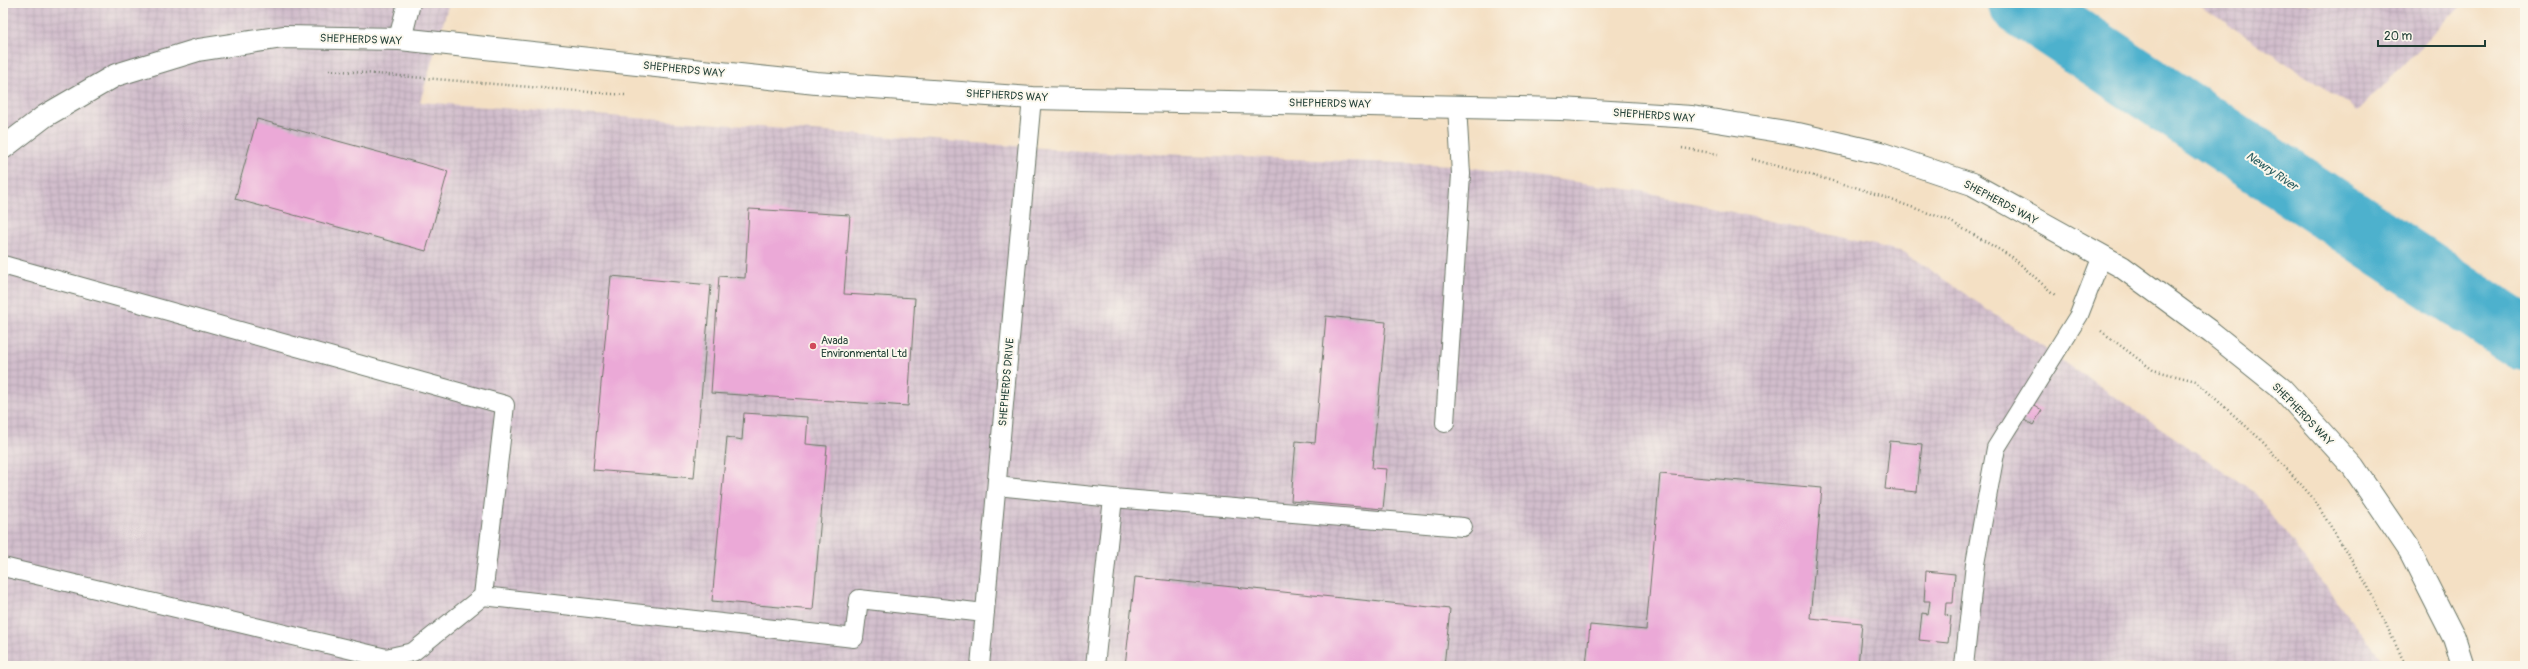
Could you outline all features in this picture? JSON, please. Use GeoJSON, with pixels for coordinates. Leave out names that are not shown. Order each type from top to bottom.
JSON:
{"type":"FeatureCollection","features":[{"type":"Feature","properties":{"kind":"street"},"geometry":{"type":"LineString","coordinates":[[400,39],[409,3]]}},
{"type":"Feature","properties":{"kind":"street","name":"SHEPHERDS WAY"},"geometry":{"type":"LineString","coordinates":[[3,148],[45,116],[116,75],[198,50],[283,37],[400,39],[816,83],[1032,98],[1457,106],[1692,117],[1798,134],[1880,153],[1972,184],[2122,267],[2182,310],[2282,390],[2353,467],[2410,550],[2454,638],[2463,666]]}},
{"type":"Feature","properties":{"kind":"lane","name":"SHEPHERDS DRIVE"},"geometry":{"type":"LineString","coordinates":[[980,666],[1032,98]]}},
{"type":"Feature","properties":{"kind":"lane"},"geometry":{"type":"LineString","coordinates":[[1445,423],[1461,174],[1457,106]]}},
{"type":"Feature","properties":{"kind":"lane"},"geometry":{"type":"LineString","coordinates":[[1964,666],[1975,564],[1996,448],[2079,316],[2102,256]]}},
{"type":"Feature","properties":{"kind":"lane"},"geometry":{"type":"LineString","coordinates":[[3,265],[505,405],[483,596],[413,652],[386,658],[3,567]]}},
{"type":"Feature","properties":{"kind":"lane"},"geometry":{"type":"LineString","coordinates":[[997,486],[1113,498],[1463,527]]}},
{"type":"Feature","properties":{"kind":"lane"},"geometry":{"type":"LineString","coordinates":[[1095,666],[1113,498]]}},
{"type":"Feature","properties":{"kind":"lane"},"geometry":{"type":"LineString","coordinates":[[483,596],[854,638],[859,599],[985,613]]}},
{"type":"Feature","properties":{"kind":"path"},"geometry":{"type":"LineString","coordinates":[[323,70],[633,96]]}},
{"type":"Feature","properties":{"kind":"path"},"geometry":{"type":"LineString","coordinates":[[1680,148],[1719,154]]}},
{"type":"Feature","properties":{"kind":"path"},"geometry":{"type":"LineString","coordinates":[[1750,159],[1855,187],[1948,220],[2012,257],[2079,316],[2153,370],[2196,381],[2260,439],[2313,498],[2367,585],[2406,666]]}},
{"type":"Feature","properties":{"kind":"shaded area"},"geometry":{"type":"Polygon","coordinates":[[[3,3],[449,3],[420,102],[1082,151],[1452,165],[1642,191],[1904,252],[2254,492],[2379,656],[2384,666],[3,666],[3,3]]]}},
{"type":"Feature","properties":{"kind":"shaded area"},"geometry":{"type":"Polygon","coordinates":[[[2196,3],[2463,3],[2358,111],[2196,3]]]}},
{"type":"Feature","properties":{"kind":"building"},"geometry":{"type":"Polygon","coordinates":[[[257,119],[448,171],[426,251],[235,199],[257,119]]]}},
{"type":"Feature","properties":{"kind":"building","name":"Avada Environmental Ltd"},"geometry":{"type":"Polygon","coordinates":[[[749,209],[850,215],[844,294],[915,298],[908,406],[711,393],[719,276],[745,278],[749,209]]]}},
{"type":"Feature","properties":{"kind":"building"},"geometry":{"type":"Polygon","coordinates":[[[611,276],[711,285],[694,478],[593,470],[611,276]]]}},
{"type":"Feature","properties":{"kind":"building"},"geometry":{"type":"Polygon","coordinates":[[[1326,316],[1386,322],[1372,468],[1387,469],[1383,509],[1291,501],[1296,441],[1315,443],[1326,316]]]}},
{"type":"Feature","properties":{"kind":"building"},"geometry":{"type":"Polygon","coordinates":[[[2029,402],[2042,410],[2033,425],[2019,417],[2029,402]]]}},
{"type":"Feature","properties":{"kind":"building"},"geometry":{"type":"Polygon","coordinates":[[[744,413],[808,417],[806,444],[827,446],[813,610],[712,601],[727,437],[742,440],[744,413]]]}},
{"type":"Feature","properties":{"kind":"building"},"geometry":{"type":"Polygon","coordinates":[[[1890,441],[1922,444],[1917,492],[1885,489],[1890,441]]]}},
{"type":"Feature","properties":{"kind":"building"},"geometry":{"type":"Polygon","coordinates":[[[1660,474],[1822,488],[1810,618],[1862,623],[1858,666],[1586,666],[1590,625],[1646,630],[1660,474]]]}},
{"type":"Feature","properties":{"kind":"building"},"geometry":{"type":"Polygon","coordinates":[[[1926,571],[1955,574],[1953,603],[1946,603],[1945,615],[1951,616],[1948,643],[1919,640],[1922,613],[1928,614],[1930,601],[1924,601],[1926,571]]]}},
{"type":"Feature","properties":{"kind":"building"},"geometry":{"type":"Polygon","coordinates":[[[1135,577],[1450,609],[1444,666],[1125,666],[1135,577]]]}},
{"type":"Feature","properties":{"kind":"waterway","name":"Newry River"},"geometry":{"type":"LineString","coordinates":[[2020,3],[2525,339]]}},
{"type":"Feature","properties":{"kind":"place","name":"Avada Environmental Ltd"},"geometry":{"type":"Point","coordinates":[813,346]}}]}
